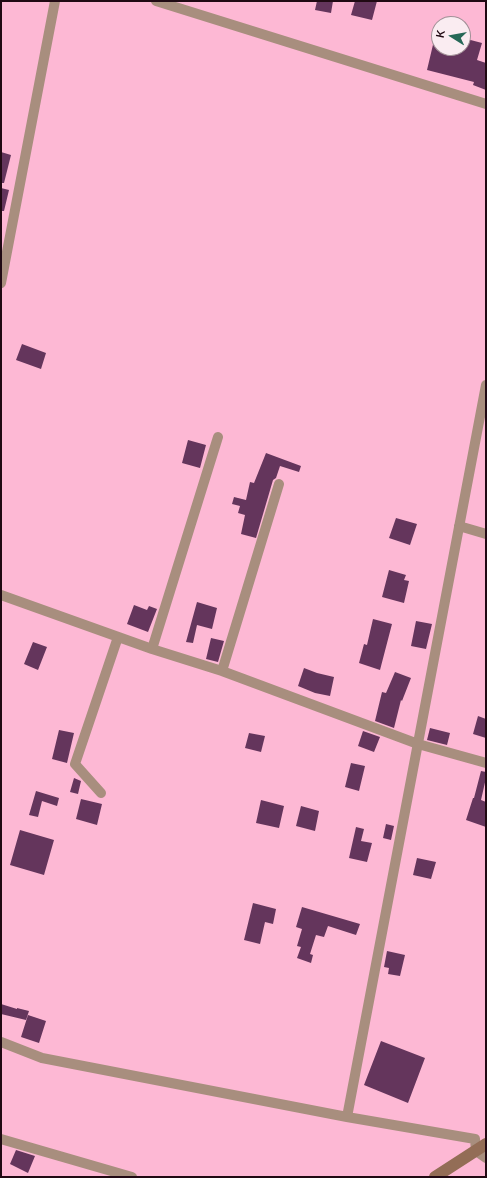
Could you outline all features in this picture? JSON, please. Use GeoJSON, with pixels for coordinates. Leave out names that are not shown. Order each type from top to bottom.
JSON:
{"type":"FeatureCollection","features":[{"type":"Feature","properties":{"kind":"street"},"geometry":{"type":"LineString","coordinates":[[1,282],[55,1]]}},
{"type":"Feature","properties":{"kind":"street"},"geometry":{"type":"LineString","coordinates":[[156,1],[486,104]]}},
{"type":"Feature","properties":{"kind":"street"},"geometry":{"type":"LineString","coordinates":[[347,1117],[486,385]]}},
{"type":"Feature","properties":{"kind":"street"},"geometry":{"type":"LineString","coordinates":[[152,649],[218,437]]}},
{"type":"Feature","properties":{"kind":"street"},"geometry":{"type":"LineString","coordinates":[[222,671],[279,484]]}},
{"type":"Feature","properties":{"kind":"street"},"geometry":{"type":"LineString","coordinates":[[459,526],[486,534]]}},
{"type":"Feature","properties":{"kind":"street"},"geometry":{"type":"LineString","coordinates":[[1,595],[152,649],[222,671],[418,744],[486,763]]}},
{"type":"Feature","properties":{"kind":"street"},"geometry":{"type":"LineString","coordinates":[[101,793],[75,764],[118,637]]}},
{"type":"Feature","properties":{"kind":"street"},"geometry":{"type":"LineString","coordinates":[[1,1042],[42,1058],[347,1117],[475,1139],[486,1158]]}},
{"type":"Feature","properties":{"kind":"street"},"geometry":{"type":"LineString","coordinates":[[1,1140],[132,1177]]}},
{"type":"Feature","properties":{"kind":"street"},"geometry":{"type":"LineString","coordinates":[[435,1177],[481,1147]]}},
{"type":"Feature","properties":{"kind":"building"},"geometry":{"type":"Polygon","coordinates":[[[317,1],[333,1],[331,13],[315,10],[317,1]]]}},
{"type":"Feature","properties":{"kind":"building"},"geometry":{"type":"Polygon","coordinates":[[[355,1],[377,1],[372,20],[351,15],[355,1]]]}},
{"type":"Feature","properties":{"kind":"building"},"geometry":{"type":"Polygon","coordinates":[[[471,40],[482,43],[477,60],[486,63],[486,90],[473,85],[474,82],[427,70],[431,53],[431,56],[471,56],[471,40]]]}},
{"type":"Feature","properties":{"kind":"building"},"geometry":{"type":"Polygon","coordinates":[[[1,152],[11,155],[4,183],[1,183],[1,152]]]}},
{"type":"Feature","properties":{"kind":"building"},"geometry":{"type":"Polygon","coordinates":[[[1,188],[9,190],[4,211],[1,211],[1,188]]]}},
{"type":"Feature","properties":{"kind":"building"},"geometry":{"type":"Polygon","coordinates":[[[22,344],[46,353],[41,369],[16,360],[22,344]]]}},
{"type":"Feature","properties":{"kind":"building"},"geometry":{"type":"Polygon","coordinates":[[[188,440],[206,445],[200,468],[182,463],[188,440]]]}},
{"type":"Feature","properties":{"kind":"building"},"geometry":{"type":"Polygon","coordinates":[[[266,453],[301,466],[299,472],[280,466],[276,478],[273,480],[256,538],[241,534],[245,515],[238,513],[240,506],[232,504],[234,497],[246,500],[250,482],[254,483],[266,453]]]}},
{"type":"Feature","properties":{"kind":"building"},"geometry":{"type":"Polygon","coordinates":[[[396,518],[417,524],[410,545],[389,538],[396,518]]]}},
{"type":"Feature","properties":{"kind":"building"},"geometry":{"type":"Polygon","coordinates":[[[389,570],[406,575],[404,580],[409,581],[404,603],[382,597],[389,570]]]}},
{"type":"Feature","properties":{"kind":"building"},"geometry":{"type":"Polygon","coordinates":[[[197,602],[217,608],[212,629],[197,625],[193,643],[186,642],[197,602]]]}},
{"type":"Feature","properties":{"kind":"building"},"geometry":{"type":"Polygon","coordinates":[[[134,605],[147,610],[149,606],[157,609],[148,632],[127,624],[134,605]]]}},
{"type":"Feature","properties":{"kind":"building"},"geometry":{"type":"Polygon","coordinates":[[[373,619],[392,624],[380,670],[359,663],[364,644],[367,645],[373,619]]]}},
{"type":"Feature","properties":{"kind":"building"},"geometry":{"type":"Polygon","coordinates":[[[416,621],[432,624],[426,649],[411,646],[416,621]]]}},
{"type":"Feature","properties":{"kind":"building"},"geometry":{"type":"Polygon","coordinates":[[[211,638],[224,641],[218,662],[206,659],[211,638]]]}},
{"type":"Feature","properties":{"kind":"building"},"geometry":{"type":"Polygon","coordinates":[[[33,642],[47,647],[38,670],[24,664],[33,642]]]}},
{"type":"Feature","properties":{"kind":"building"},"geometry":{"type":"Polygon","coordinates":[[[304,668],[334,677],[330,696],[315,693],[298,686],[304,668]]]}},
{"type":"Feature","properties":{"kind":"building"},"geometry":{"type":"Polygon","coordinates":[[[395,672],[411,678],[402,701],[401,700],[394,728],[375,721],[382,692],[386,693],[395,672]]]}},
{"type":"Feature","properties":{"kind":"building"},"geometry":{"type":"Polygon","coordinates":[[[478,716],[486,719],[486,738],[473,734],[478,716]]]}},
{"type":"Feature","properties":{"kind":"building"},"geometry":{"type":"Polygon","coordinates":[[[430,728],[450,733],[447,745],[427,740],[430,728]]]}},
{"type":"Feature","properties":{"kind":"building"},"geometry":{"type":"Polygon","coordinates":[[[59,730],[74,733],[67,763],[52,759],[59,730]]]}},
{"type":"Feature","properties":{"kind":"building"},"geometry":{"type":"Polygon","coordinates":[[[363,731],[380,737],[374,752],[358,746],[363,731]]]}},
{"type":"Feature","properties":{"kind":"building"},"geometry":{"type":"Polygon","coordinates":[[[249,733],[265,736],[261,752],[245,748],[249,733]]]}},
{"type":"Feature","properties":{"kind":"building"},"geometry":{"type":"Polygon","coordinates":[[[351,763],[365,766],[359,791],[345,787],[351,763]]]}},
{"type":"Feature","properties":{"kind":"building"},"geometry":{"type":"Polygon","coordinates":[[[481,771],[486,772],[481,800],[486,802],[486,827],[466,820],[474,798],[481,771]]]}},
{"type":"Feature","properties":{"kind":"building"},"geometry":{"type":"Polygon","coordinates":[[[74,778],[81,781],[78,794],[70,792],[74,778]]]}},
{"type":"Feature","properties":{"kind":"building"},"geometry":{"type":"Polygon","coordinates":[[[36,791],[59,798],[57,806],[42,801],[38,817],[29,815],[36,791]]]}},
{"type":"Feature","properties":{"kind":"building"},"geometry":{"type":"Polygon","coordinates":[[[81,799],[102,804],[97,825],[76,819],[81,799]]]}},
{"type":"Feature","properties":{"kind":"building"},"geometry":{"type":"Polygon","coordinates":[[[261,800],[284,806],[279,828],[256,823],[261,800]]]}},
{"type":"Feature","properties":{"kind":"building"},"geometry":{"type":"Polygon","coordinates":[[[301,806],[319,811],[315,831],[296,826],[301,806]]]}},
{"type":"Feature","properties":{"kind":"building"},"geometry":{"type":"Polygon","coordinates":[[[386,824],[394,826],[391,840],[383,838],[386,824]]]}},
{"type":"Feature","properties":{"kind":"building"},"geometry":{"type":"Polygon","coordinates":[[[356,827],[364,829],[361,841],[372,843],[367,862],[349,858],[356,827]]]}},
{"type":"Feature","properties":{"kind":"building"},"geometry":{"type":"Polygon","coordinates":[[[20,830],[54,840],[44,875],[10,865],[20,830]]]}},
{"type":"Feature","properties":{"kind":"building"},"geometry":{"type":"Polygon","coordinates":[[[417,858],[436,862],[431,879],[413,875],[417,858]]]}},
{"type":"Feature","properties":{"kind":"building"},"geometry":{"type":"Polygon","coordinates":[[[253,903],[276,909],[273,924],[265,922],[260,944],[244,940],[253,903]]]}},
{"type":"Feature","properties":{"kind":"building"},"geometry":{"type":"Polygon","coordinates":[[[302,907],[360,924],[356,935],[328,926],[324,937],[316,935],[310,954],[313,955],[311,963],[297,958],[301,947],[297,946],[302,929],[296,927],[302,907]]]}},
{"type":"Feature","properties":{"kind":"building"},"geometry":{"type":"Polygon","coordinates":[[[387,951],[405,955],[400,976],[388,974],[389,968],[384,967],[387,951]]]}},
{"type":"Feature","properties":{"kind":"building"},"geometry":{"type":"Polygon","coordinates":[[[1,1004],[29,1011],[26,1020],[1,1014],[1,1004]]]}},
{"type":"Feature","properties":{"kind":"building"},"geometry":{"type":"Polygon","coordinates":[[[28,1015],[46,1021],[39,1043],[21,1037],[28,1015]]]}},
{"type":"Feature","properties":{"kind":"building"},"geometry":{"type":"Polygon","coordinates":[[[381,1041],[425,1058],[408,1103],[364,1085],[381,1041]]]}},
{"type":"Feature","properties":{"kind":"building"},"geometry":{"type":"Polygon","coordinates":[[[16,1150],[35,1156],[28,1173],[10,1164],[16,1150]]]}}]}
